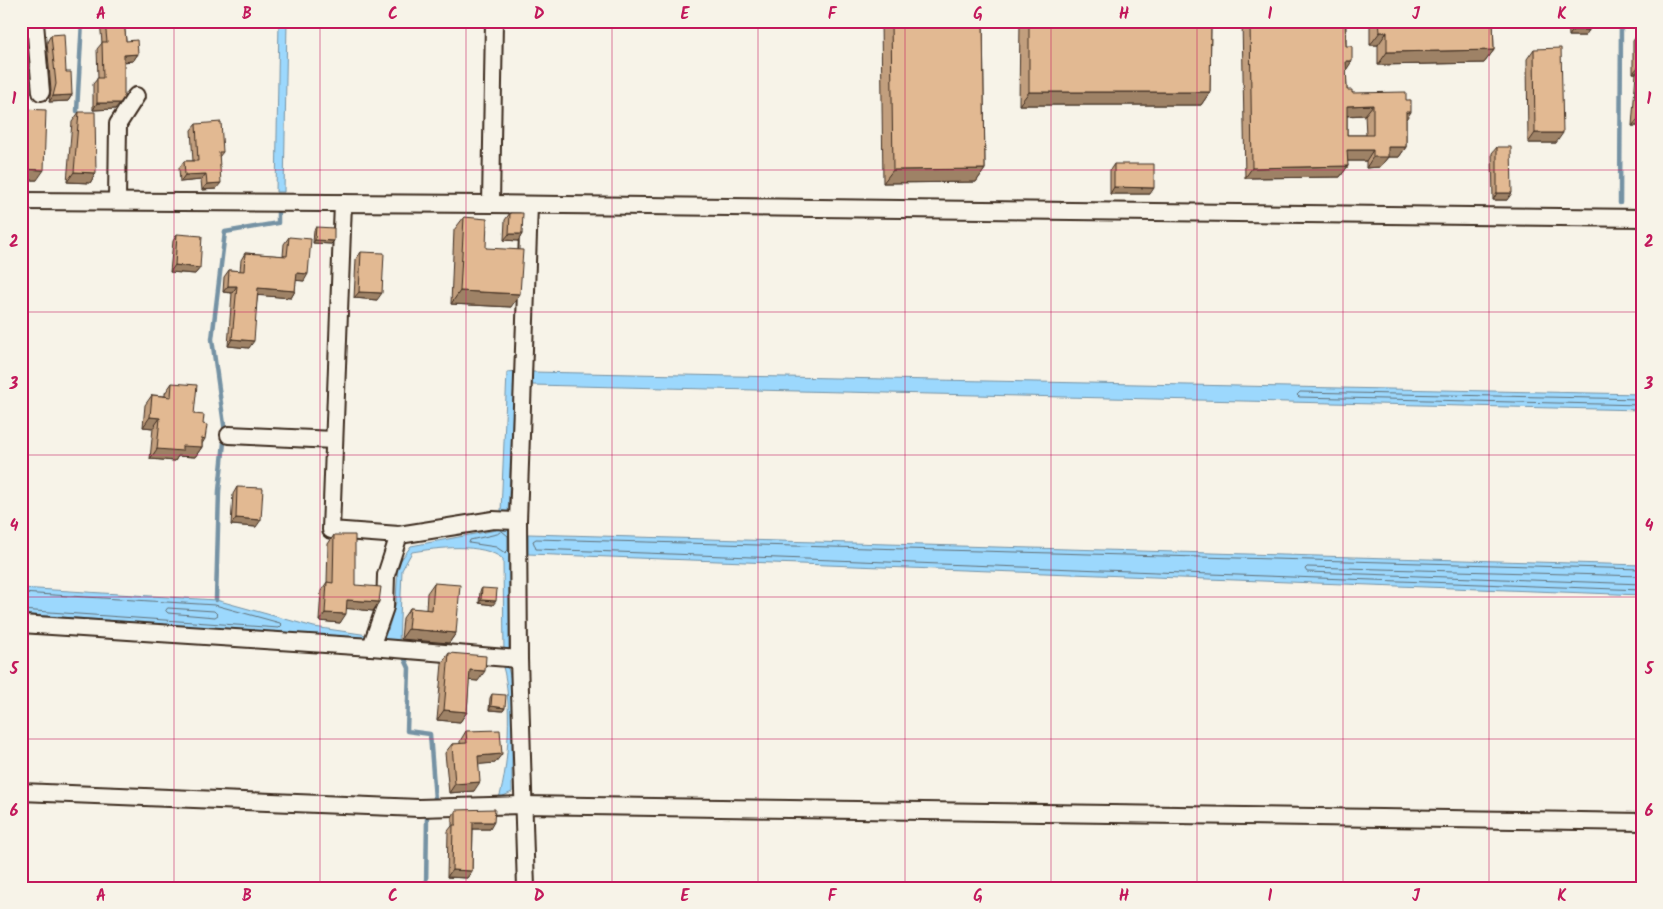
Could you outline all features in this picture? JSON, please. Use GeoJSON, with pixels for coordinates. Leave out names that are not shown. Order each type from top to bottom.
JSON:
{"type":"FeatureCollection","features":[{"type":"Feature","properties":{"kind":"street"},"geometry":{"type":"LineString","coordinates":[[492,204],[494,21]]}},
{"type":"Feature","properties":{"kind":"street"},"geometry":{"type":"LineString","coordinates":[[21,24],[35,23],[41,92]]}},
{"type":"Feature","properties":{"kind":"street"},"geometry":{"type":"LineString","coordinates":[[117,201],[118,124],[136,96]]}},
{"type":"Feature","properties":{"kind":"street"},"geometry":{"type":"LineString","coordinates":[[21,201],[492,204],[1642,218]]}},
{"type":"Feature","properties":{"kind":"street"},"geometry":{"type":"LineString","coordinates":[[343,203],[331,530],[399,534],[493,520],[518,521]]}},
{"type":"Feature","properties":{"kind":"street"},"geometry":{"type":"LineString","coordinates":[[526,888],[519,660],[518,521],[529,205]]}},
{"type":"Feature","properties":{"kind":"street"},"geometry":{"type":"LineString","coordinates":[[229,435],[334,440]]}},
{"type":"Feature","properties":{"kind":"street"},"geometry":{"type":"LineString","coordinates":[[372,647],[385,607],[386,575],[399,534]]}},
{"type":"Feature","properties":{"kind":"street"},"geometry":{"type":"LineString","coordinates":[[21,624],[372,647],[519,660]]}},
{"type":"Feature","properties":{"kind":"street"},"geometry":{"type":"LineString","coordinates":[[21,792],[418,808],[523,805],[1642,822]]}},
{"type":"Feature","properties":{"kind":"water"},"geometry":{"type":"Polygon","coordinates":[[[279,21],[287,21],[284,192],[276,192],[279,21]]]}},
{"type":"Feature","properties":{"kind":"water"},"geometry":{"type":"Polygon","coordinates":[[[518,371],[518,385],[514,388],[508,513],[501,512],[507,372],[518,371]]]}},
{"type":"Feature","properties":{"kind":"water"},"geometry":{"type":"Polygon","coordinates":[[[532,372],[1642,394],[1642,410],[532,385],[532,372]]]}},
{"type":"Feature","properties":{"kind":"water"},"geometry":{"type":"Polygon","coordinates":[[[500,526],[508,527],[513,534],[513,552],[509,557],[509,656],[504,655],[503,559],[483,550],[472,548],[446,548],[412,552],[402,570],[399,644],[393,643],[390,640],[377,639],[378,635],[388,630],[396,602],[398,564],[411,546],[496,530],[500,526]]]}},
{"type":"Feature","properties":{"kind":"water"},"geometry":{"type":"Polygon","coordinates":[[[528,534],[1642,565],[1642,595],[528,554],[528,534]]]}},
{"type":"Feature","properties":{"kind":"water"},"geometry":{"type":"Polygon","coordinates":[[[21,588],[216,600],[314,627],[368,635],[367,639],[21,614],[21,588]]]}},
{"type":"Feature","properties":{"kind":"water"},"geometry":{"type":"Polygon","coordinates":[[[503,667],[508,668],[512,683],[512,792],[499,798],[505,770],[508,733],[508,696],[503,667]]]}},
{"type":"Feature","properties":{"kind":"building"},"geometry":{"type":"Polygon","coordinates":[[[105,21],[124,21],[126,41],[137,40],[138,54],[124,55],[124,97],[120,103],[97,103],[97,78],[103,78],[102,42],[107,42],[105,21]]]}},
{"type":"Feature","properties":{"kind":"building"},"geometry":{"type":"Polygon","coordinates":[[[891,21],[983,21],[985,169],[893,170],[891,21]]]}},
{"type":"Feature","properties":{"kind":"building"},"geometry":{"type":"Polygon","coordinates":[[[1029,21],[1211,21],[1210,92],[1029,92],[1029,21]]]}},
{"type":"Feature","properties":{"kind":"building"},"geometry":{"type":"Polygon","coordinates":[[[1250,21],[1345,21],[1346,46],[1352,46],[1352,61],[1346,61],[1347,90],[1352,90],[1352,93],[1406,92],[1406,100],[1411,100],[1411,112],[1406,112],[1406,147],[1388,147],[1388,157],[1373,157],[1373,150],[1347,150],[1348,166],[1252,168],[1250,21]],[[1373,105],[1347,106],[1347,135],[1373,135],[1373,105]]]}},
{"type":"Feature","properties":{"kind":"building"},"geometry":{"type":"Polygon","coordinates":[[[1379,21],[1493,21],[1494,50],[1387,52],[1387,32],[1380,32],[1379,21]]]}},
{"type":"Feature","properties":{"kind":"building"},"geometry":{"type":"Polygon","coordinates":[[[1573,21],[1589,21],[1589,30],[1573,30],[1573,21]]]}},
{"type":"Feature","properties":{"kind":"building"},"geometry":{"type":"Polygon","coordinates":[[[64,34],[66,72],[71,72],[72,95],[53,96],[56,84],[51,35],[64,34]]]}},
{"type":"Feature","properties":{"kind":"building"},"geometry":{"type":"Polygon","coordinates":[[[1638,34],[1642,34],[1642,119],[1638,119],[1641,66],[1639,66],[1638,34]]]}},
{"type":"Feature","properties":{"kind":"building"},"geometry":{"type":"Polygon","coordinates":[[[1561,48],[1563,133],[1535,133],[1534,49],[1561,48]]]}},
{"type":"Feature","properties":{"kind":"building"},"geometry":{"type":"Polygon","coordinates":[[[21,49],[22,64],[25,63],[27,87],[21,87],[21,49]]]}},
{"type":"Feature","properties":{"kind":"building"},"geometry":{"type":"Polygon","coordinates":[[[23,109],[46,110],[44,170],[22,169],[23,109]]]}},
{"type":"Feature","properties":{"kind":"building"},"geometry":{"type":"Polygon","coordinates":[[[79,112],[95,112],[96,173],[74,172],[79,112]]]}},
{"type":"Feature","properties":{"kind":"building"},"geometry":{"type":"Polygon","coordinates":[[[221,122],[223,152],[219,152],[221,183],[207,184],[206,174],[185,175],[184,161],[198,161],[196,124],[221,122]]]}},
{"type":"Feature","properties":{"kind":"building"},"geometry":{"type":"Polygon","coordinates":[[[1497,147],[1511,147],[1512,193],[1497,193],[1497,147]]]}},
{"type":"Feature","properties":{"kind":"building"},"geometry":{"type":"Polygon","coordinates":[[[1114,164],[1154,164],[1154,188],[1114,187],[1114,164]]]}},
{"type":"Feature","properties":{"kind":"building"},"geometry":{"type":"Polygon","coordinates":[[[510,213],[523,213],[522,234],[509,234],[510,213]]]}},
{"type":"Feature","properties":{"kind":"building"},"geometry":{"type":"Polygon","coordinates":[[[464,217],[487,219],[486,248],[523,250],[520,294],[460,291],[464,217]]]}},
{"type":"Feature","properties":{"kind":"building"},"geometry":{"type":"Polygon","coordinates":[[[316,227],[334,228],[334,241],[315,240],[316,227]]]}},
{"type":"Feature","properties":{"kind":"building"},"geometry":{"type":"Polygon","coordinates":[[[177,234],[202,236],[200,268],[175,265],[177,234]]]}},
{"type":"Feature","properties":{"kind":"building"},"geometry":{"type":"Polygon","coordinates":[[[289,237],[311,239],[308,274],[297,273],[295,291],[258,288],[254,341],[232,339],[237,286],[228,286],[229,270],[244,271],[245,253],[287,256],[289,237]]]}},
{"type":"Feature","properties":{"kind":"building"},"geometry":{"type":"Polygon","coordinates":[[[361,252],[384,253],[382,293],[359,292],[361,252]]]}},
{"type":"Feature","properties":{"kind":"building"},"geometry":{"type":"Polygon","coordinates":[[[172,383],[197,385],[194,414],[204,415],[203,424],[207,425],[205,439],[202,438],[202,447],[182,446],[182,451],[157,449],[160,418],[150,417],[152,395],[171,397],[172,383]]]}},
{"type":"Feature","properties":{"kind":"building"},"geometry":{"type":"Polygon","coordinates":[[[237,487],[263,488],[261,520],[236,518],[237,487]]]}},
{"type":"Feature","properties":{"kind":"building"},"geometry":{"type":"Polygon","coordinates":[[[334,535],[355,535],[355,585],[381,587],[379,602],[347,600],[346,614],[325,613],[327,582],[333,583],[334,535]]]}},
{"type":"Feature","properties":{"kind":"building"},"geometry":{"type":"Polygon","coordinates":[[[434,583],[460,585],[456,633],[408,629],[410,608],[432,610],[434,583]]]}},
{"type":"Feature","properties":{"kind":"building"},"geometry":{"type":"Polygon","coordinates":[[[482,588],[497,589],[496,601],[481,600],[482,588]]]}},
{"type":"Feature","properties":{"kind":"building"},"geometry":{"type":"Polygon","coordinates":[[[449,653],[486,656],[485,671],[470,670],[467,712],[444,710],[449,653]]]}},
{"type":"Feature","properties":{"kind":"building"},"geometry":{"type":"Polygon","coordinates":[[[492,694],[506,695],[505,708],[491,706],[492,694]]]}},
{"type":"Feature","properties":{"kind":"building"},"geometry":{"type":"Polygon","coordinates":[[[500,730],[502,754],[478,756],[480,782],[455,784],[452,744],[467,743],[466,731],[500,730]]]}},
{"type":"Feature","properties":{"kind":"building"},"geometry":{"type":"Polygon","coordinates":[[[495,809],[494,822],[473,822],[472,871],[452,870],[453,825],[456,825],[456,810],[495,809]]]}},
{"type":"Feature","properties":{"kind":"waterway"},"geometry":{"type":"LineString","coordinates":[[77,111],[82,21]]}},
{"type":"Feature","properties":{"kind":"waterway"},"geometry":{"type":"LineString","coordinates":[[1620,203],[1621,21]]}},
{"type":"Feature","properties":{"kind":"waterway"},"geometry":{"type":"LineString","coordinates":[[216,600],[219,491],[225,432],[212,339],[225,232],[278,223],[278,211]]}},
{"type":"Feature","properties":{"kind":"waterway"},"geometry":{"type":"LineString","coordinates":[[404,657],[409,668],[407,731],[430,734],[435,799]]}},
{"type":"Feature","properties":{"kind":"waterway"},"geometry":{"type":"LineString","coordinates":[[426,888],[427,818]]}}]}
